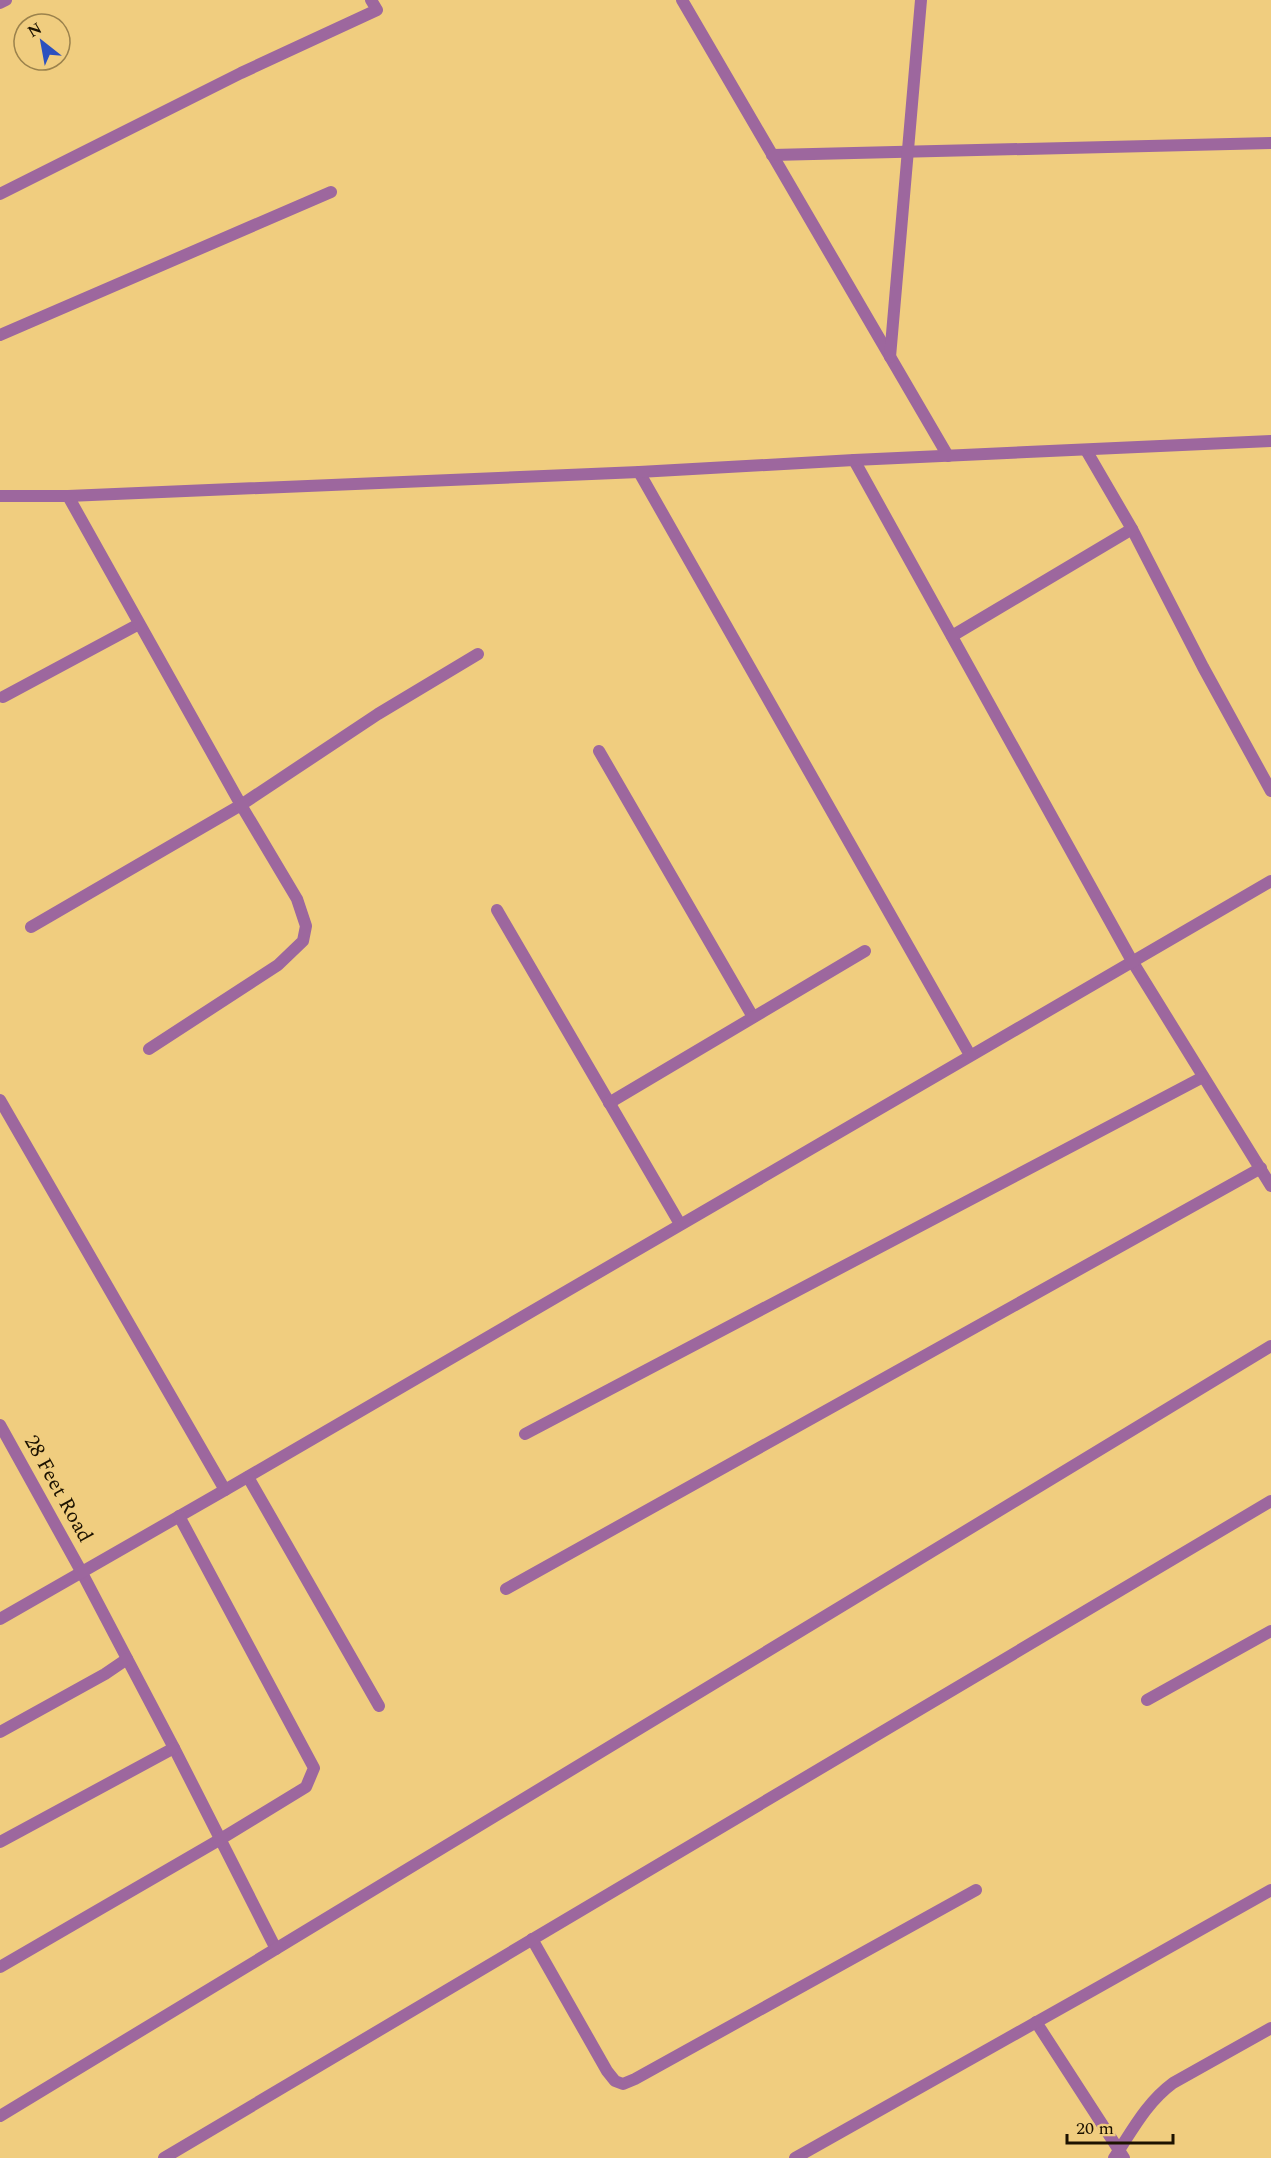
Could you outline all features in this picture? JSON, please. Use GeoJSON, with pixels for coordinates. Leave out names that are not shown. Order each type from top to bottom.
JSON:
{"type":"FeatureCollection","features":[{"type":"Feature","properties":{"kind":"street"},"geometry":{"type":"LineString","coordinates":[[0,3],[6,0]]}},
{"type":"Feature","properties":{"kind":"street"},"geometry":{"type":"LineString","coordinates":[[0,194],[241,73],[376,10],[371,0]]}},
{"type":"Feature","properties":{"kind":"street"},"geometry":{"type":"LineString","coordinates":[[682,0],[948,456]]}},
{"type":"Feature","properties":{"kind":"street"},"geometry":{"type":"LineString","coordinates":[[890,357],[921,0]]}},
{"type":"Feature","properties":{"kind":"street"},"geometry":{"type":"LineString","coordinates":[[772,155],[1271,143]]}},
{"type":"Feature","properties":{"kind":"street"},"geometry":{"type":"LineString","coordinates":[[0,335],[331,192]]}},
{"type":"Feature","properties":{"kind":"street"},"geometry":{"type":"LineString","coordinates":[[0,496],[68,496],[639,472],[1271,441]]}},
{"type":"Feature","properties":{"kind":"street"},"geometry":{"type":"LineString","coordinates":[[1086,450],[1132,529],[1203,667],[1271,791]]}},
{"type":"Feature","properties":{"kind":"street"},"geometry":{"type":"LineString","coordinates":[[854,460],[1132,961],[1271,1186]]}},
{"type":"Feature","properties":{"kind":"street"},"geometry":{"type":"LineString","coordinates":[[639,472],[970,1055]]}},
{"type":"Feature","properties":{"kind":"street"},"geometry":{"type":"LineString","coordinates":[[68,496],[241,806],[297,899],[306,926],[303,941],[278,965],[149,1049]]}},
{"type":"Feature","properties":{"kind":"street"},"geometry":{"type":"LineString","coordinates":[[952,636],[1132,529]]}},
{"type":"Feature","properties":{"kind":"street"},"geometry":{"type":"LineString","coordinates":[[3,697],[139,624]]}},
{"type":"Feature","properties":{"kind":"street"},"geometry":{"type":"LineString","coordinates":[[31,927],[241,806],[378,714],[478,654]]}},
{"type":"Feature","properties":{"kind":"street"},"geometry":{"type":"LineString","coordinates":[[599,751],[753,1017]]}},
{"type":"Feature","properties":{"kind":"street"},"geometry":{"type":"LineString","coordinates":[[0,1618],[248,1477],[1271,881]]}},
{"type":"Feature","properties":{"kind":"street"},"geometry":{"type":"LineString","coordinates":[[497,910],[680,1224]]}},
{"type":"Feature","properties":{"kind":"street"},"geometry":{"type":"LineString","coordinates":[[609,1102],[865,951]]}},
{"type":"Feature","properties":{"kind":"street"},"geometry":{"type":"LineString","coordinates":[[525,1434],[1203,1077]]}},
{"type":"Feature","properties":{"kind":"street"},"geometry":{"type":"LineString","coordinates":[[0,1100],[225,1490]]}},
{"type":"Feature","properties":{"kind":"street"},"geometry":{"type":"LineString","coordinates":[[506,1589],[1261,1168]]}},
{"type":"Feature","properties":{"kind":"street"},"geometry":{"type":"LineString","coordinates":[[0,2116],[1271,1346]]}},
{"type":"Feature","properties":{"kind":"street","name":"28 Feet Road"},"geometry":{"type":"LineString","coordinates":[[0,1425],[81,1571],[276,1949]]}},
{"type":"Feature","properties":{"kind":"street"},"geometry":{"type":"LineString","coordinates":[[248,1477],[379,1706]]}},
{"type":"Feature","properties":{"kind":"street"},"geometry":{"type":"LineString","coordinates":[[164,2158],[1271,1501]]}},
{"type":"Feature","properties":{"kind":"street"},"geometry":{"type":"LineString","coordinates":[[0,1967],[306,1787],[314,1768],[179,1516]]}},
{"type":"Feature","properties":{"kind":"street"},"geometry":{"type":"LineString","coordinates":[[1147,1700],[1271,1631]]}},
{"type":"Feature","properties":{"kind":"street"},"geometry":{"type":"LineString","coordinates":[[0,1732],[105,1674],[127,1659]]}},
{"type":"Feature","properties":{"kind":"street"},"geometry":{"type":"LineString","coordinates":[[0,1842],[174,1748]]}},
{"type":"Feature","properties":{"kind":"street"},"geometry":{"type":"LineString","coordinates":[[532,1939],[607,2071],[615,2081],[623,2084],[976,1890]]}},
{"type":"Feature","properties":{"kind":"street"},"geometry":{"type":"LineString","coordinates":[[795,2158],[1271,1890]]}},
{"type":"Feature","properties":{"kind":"street"},"geometry":{"type":"LineString","coordinates":[[1036,2022],[1119,2155],[1148,2106],[1159,2094],[1173,2083],[1271,2028]]}}]}
